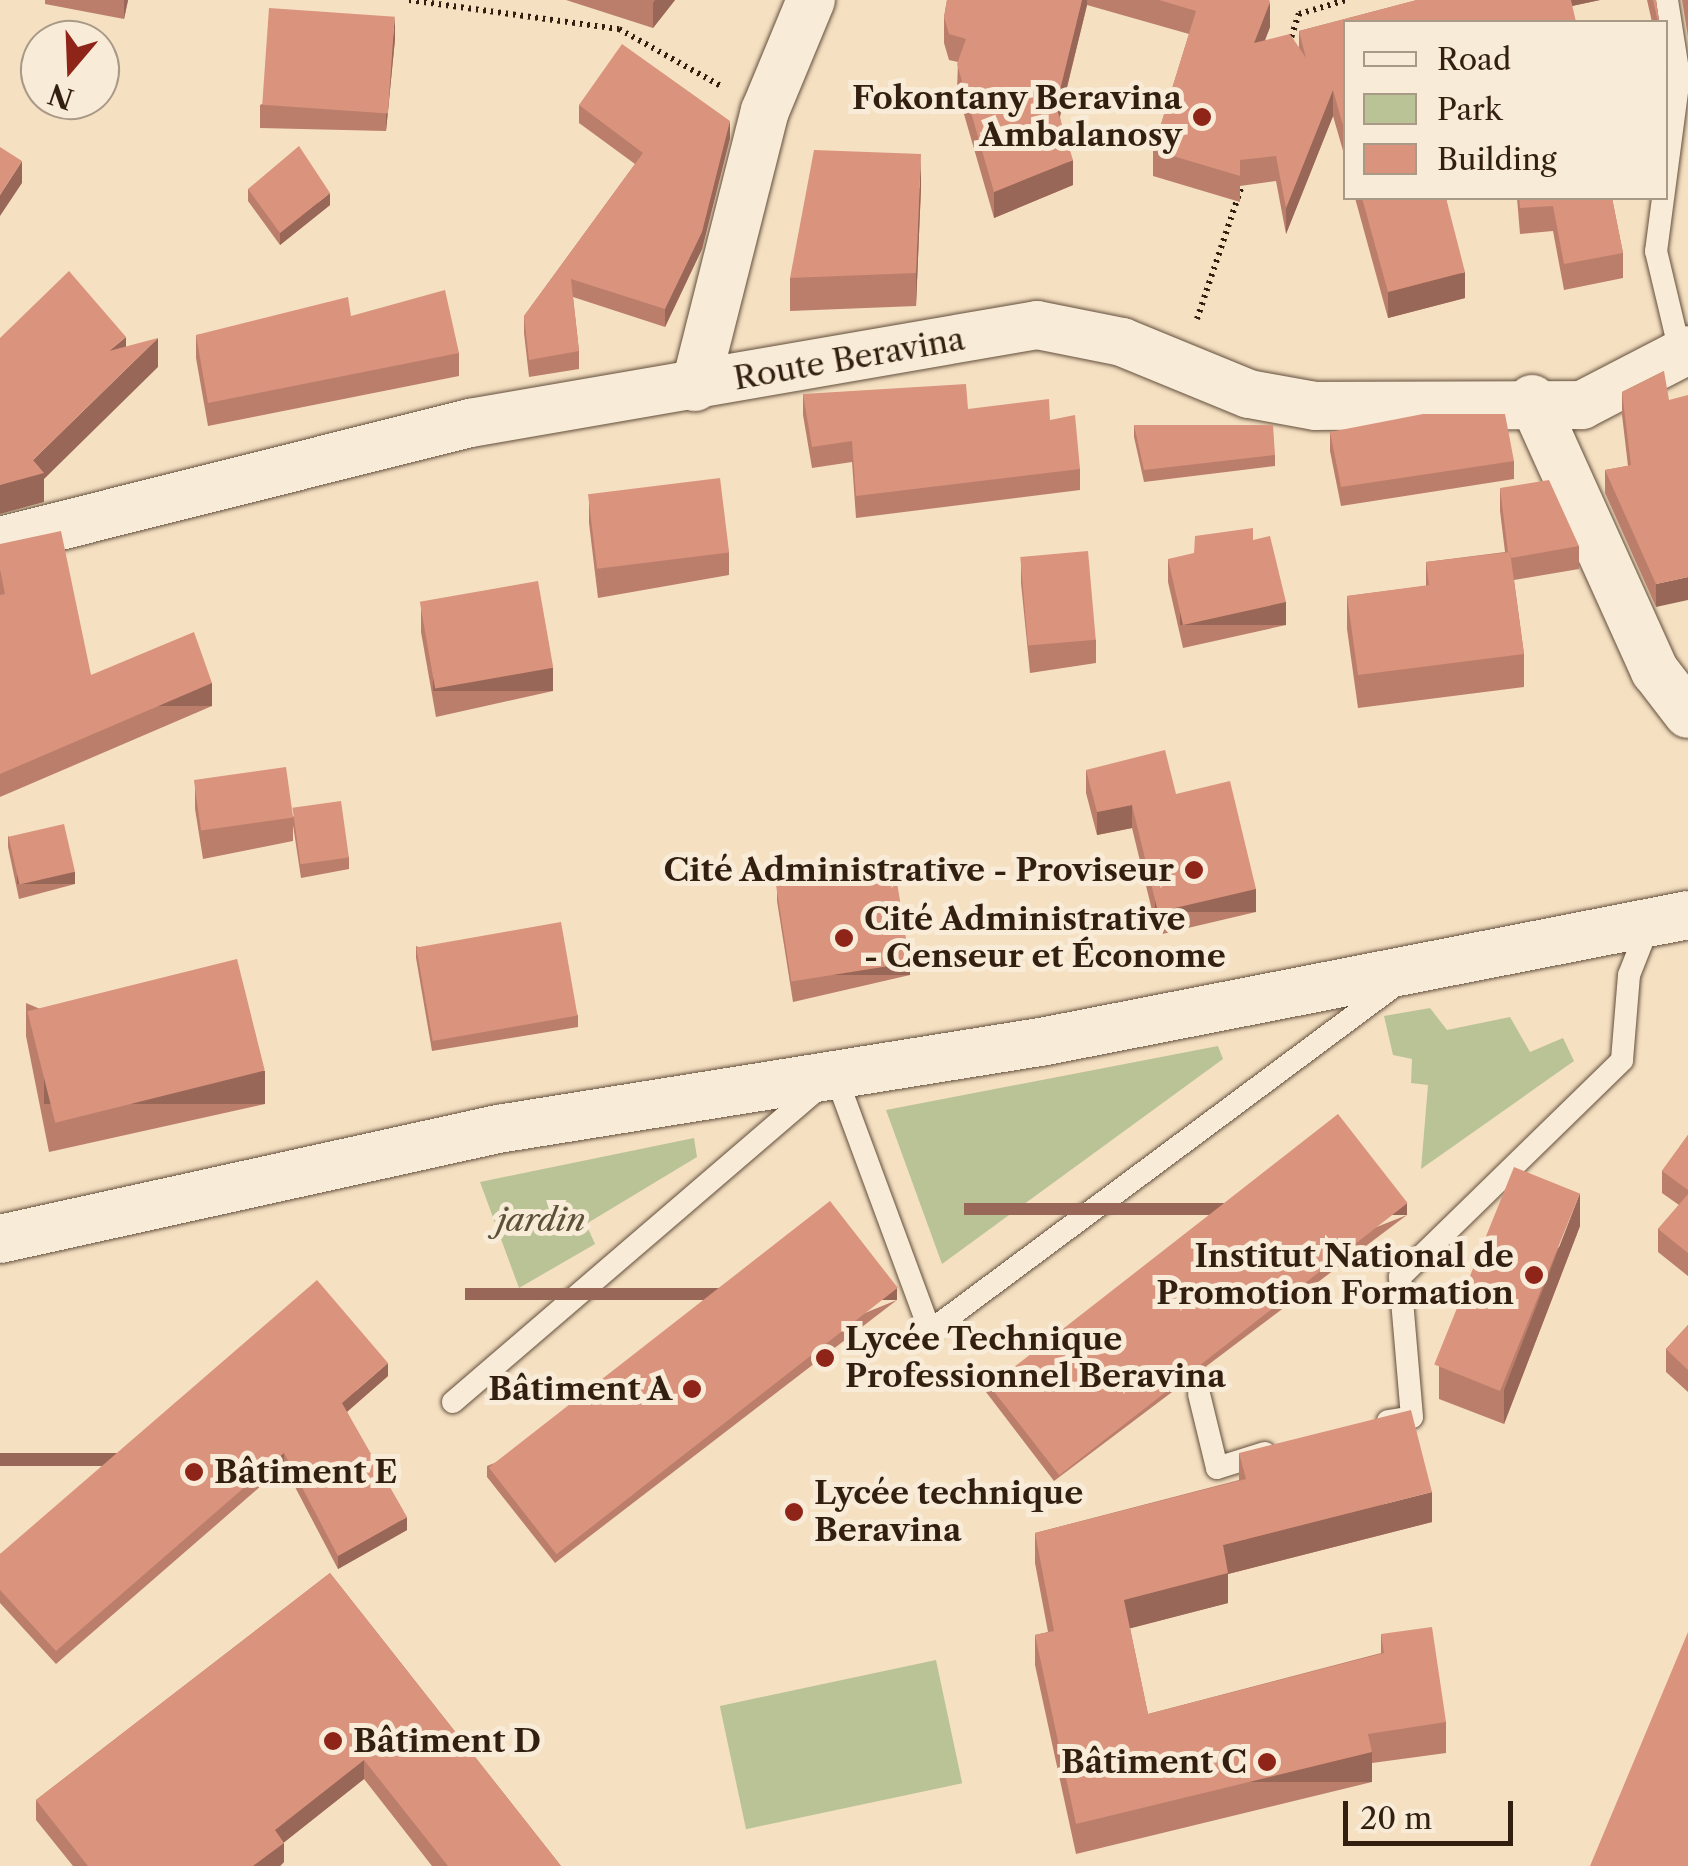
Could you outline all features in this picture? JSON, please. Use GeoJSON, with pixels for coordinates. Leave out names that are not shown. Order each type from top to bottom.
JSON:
{"type":"FeatureCollection","features":[{"type":"Feature","properties":{"kind":"street"},"geometry":{"type":"LineString","coordinates":[[694,388],[766,111],[811,0]]}},
{"type":"Feature","properties":{"kind":"street","name":"Route Beravina"},"geometry":{"type":"LineString","coordinates":[[0,541],[470,422],[694,388],[1037,325],[1122,342],[1180,368],[1316,406],[1532,399],[1582,405],[1684,351]]}},
{"type":"Feature","properties":{"kind":"street"},"geometry":{"type":"LineString","coordinates":[[1532,399],[1655,672],[1688,714]]}},
{"type":"Feature","properties":{"kind":"street"},"geometry":{"type":"LineString","coordinates":[[0,1239],[498,1129],[1413,972],[1669,919]]}},
{"type":"Feature","properties":{"kind":"lane"},"geometry":{"type":"LineString","coordinates":[[1666,0],[1679,77],[1668,160]]}},
{"type":"Feature","properties":{"kind":"lane"},"geometry":{"type":"LineString","coordinates":[[1663,200],[1656,251],[1684,351]]}},
{"type":"Feature","properties":{"kind":"lane"},"geometry":{"type":"LineString","coordinates":[[1362,1426],[1412,1416],[1400,1277],[1622,1060],[1629,975],[1669,919]]}},
{"type":"Feature","properties":{"kind":"lane"},"geometry":{"type":"LineString","coordinates":[[453,1402],[835,1074],[930,1332],[1413,972]]}},
{"type":"Feature","properties":{"kind":"lane"},"geometry":{"type":"LineString","coordinates":[[1200,1394],[1217,1468],[1291,1444]]}},
{"type":"Feature","properties":{"kind":"path"},"geometry":{"type":"LineString","coordinates":[[409,0],[620,29],[766,111]]}},
{"type":"Feature","properties":{"kind":"path"},"geometry":{"type":"LineString","coordinates":[[1287,51],[1299,14],[1346,0]]}},
{"type":"Feature","properties":{"kind":"path"},"geometry":{"type":"LineString","coordinates":[[1180,368],[1249,162]]}},
{"type":"Feature","properties":{"kind":"green space"},"geometry":{"type":"Polygon","coordinates":[[[1430,1008],[1447,1030],[1510,1017],[1530,1052],[1563,1038],[1574,1061],[1421,1169],[1428,1085],[1411,1083],[1412,1059],[1393,1055],[1384,1016],[1430,1008]]]}},
{"type":"Feature","properties":{"kind":"green space"},"geometry":{"type":"Polygon","coordinates":[[[1218,1046],[1223,1059],[942,1264],[886,1110],[1218,1046]]]}},
{"type":"Feature","properties":{"kind":"green space","name":"jardin"},"geometry":{"type":"Polygon","coordinates":[[[694,1138],[697,1157],[586,1224],[595,1244],[519,1288],[480,1182],[694,1138]]]}},
{"type":"Feature","properties":{"kind":"green space"},"geometry":{"type":"Polygon","coordinates":[[[936,1660],[962,1783],[746,1829],[720,1706],[936,1660]]]}},
{"type":"Feature","properties":{"kind":"building"},"geometry":{"type":"Polygon","coordinates":[[[947,0],[1082,0],[1056,106],[1073,160],[994,192],[957,64],[966,39],[949,34],[944,17],[947,0]]]}},
{"type":"Feature","properties":{"kind":"building"},"geometry":{"type":"Polygon","coordinates":[[[1159,0],[1269,0],[1254,43],[1290,34],[1306,58],[1299,31],[1417,0],[1571,0],[1576,20],[1343,20],[1343,125],[1333,90],[1286,208],[1276,156],[1240,160],[1240,176],[1153,150],[1196,11],[1159,0]]]}},
{"type":"Feature","properties":{"kind":"building"},"geometry":{"type":"Polygon","coordinates":[[[269,8],[395,17],[388,114],[262,105],[269,8]]]}},
{"type":"Feature","properties":{"kind":"building"},"geometry":{"type":"Polygon","coordinates":[[[622,44],[730,121],[702,232],[665,309],[571,279],[579,351],[529,360],[524,316],[643,153],[579,105],[622,44]]]}},
{"type":"Feature","properties":{"kind":"building"},"geometry":{"type":"Polygon","coordinates":[[[299,146],[330,193],[280,233],[248,189],[299,146]]]}},
{"type":"Feature","properties":{"kind":"building"},"geometry":{"type":"Polygon","coordinates":[[[0,147],[22,161],[0,195],[0,147]]]}},
{"type":"Feature","properties":{"kind":"building"},"geometry":{"type":"Polygon","coordinates":[[[814,150],[921,154],[916,273],[790,278],[814,150]]]}},
{"type":"Feature","properties":{"kind":"building"},"geometry":{"type":"Polygon","coordinates":[[[1363,200],[1447,200],[1465,272],[1388,292],[1363,200]]]}},
{"type":"Feature","properties":{"kind":"building"},"geometry":{"type":"Polygon","coordinates":[[[1519,200],[1612,200],[1623,253],[1564,264],[1553,206],[1520,208],[1519,200]]]}},
{"type":"Feature","properties":{"kind":"building"},"geometry":{"type":"Polygon","coordinates":[[[69,271],[126,337],[109,351],[158,338],[33,460],[44,473],[0,485],[0,338],[69,271]]]}},
{"type":"Feature","properties":{"kind":"building"},"geometry":{"type":"Polygon","coordinates":[[[445,290],[459,353],[208,403],[196,335],[348,297],[351,316],[445,290]]]}},
{"type":"Feature","properties":{"kind":"building"},"geometry":{"type":"Polygon","coordinates":[[[1664,371],[1669,400],[1688,395],[1688,577],[1656,584],[1605,470],[1631,465],[1622,392],[1664,371]]]}},
{"type":"Feature","properties":{"kind":"building"},"geometry":{"type":"Polygon","coordinates":[[[966,384],[968,409],[1049,399],[1050,420],[1075,415],[1080,469],[856,496],[852,441],[812,447],[803,394],[966,384]]]}},
{"type":"Feature","properties":{"kind":"building"},"geometry":{"type":"Polygon","coordinates":[[[1423,414],[1505,414],[1514,461],[1341,487],[1330,432],[1423,414]]]}},
{"type":"Feature","properties":{"kind":"building"},"geometry":{"type":"Polygon","coordinates":[[[1134,425],[1273,425],[1275,455],[1144,470],[1134,425]]]}},
{"type":"Feature","properties":{"kind":"building"},"geometry":{"type":"Polygon","coordinates":[[[720,478],[729,552],[597,569],[588,494],[720,478]]]}},
{"type":"Feature","properties":{"kind":"building"},"geometry":{"type":"Polygon","coordinates":[[[1549,480],[1579,546],[1511,558],[1500,488],[1549,480]]]}},
{"type":"Feature","properties":{"kind":"building"},"geometry":{"type":"Polygon","coordinates":[[[1253,528],[1253,540],[1270,536],[1286,602],[1183,625],[1168,559],[1194,553],[1195,536],[1253,528]]]}},
{"type":"Feature","properties":{"kind":"building"},"geometry":{"type":"Polygon","coordinates":[[[61,531],[91,675],[194,632],[212,683],[0,774],[0,595],[5,594],[0,544],[61,531]]]}},
{"type":"Feature","properties":{"kind":"building"},"geometry":{"type":"Polygon","coordinates":[[[1088,551],[1096,640],[1028,646],[1020,557],[1088,551]]]}},
{"type":"Feature","properties":{"kind":"building"},"geometry":{"type":"Polygon","coordinates":[[[1510,552],[1524,654],[1358,675],[1347,596],[1429,585],[1426,562],[1510,552]]]}},
{"type":"Feature","properties":{"kind":"building"},"geometry":{"type":"Polygon","coordinates":[[[538,581],[553,668],[435,689],[420,602],[538,581]]]}},
{"type":"Feature","properties":{"kind":"building"},"geometry":{"type":"Polygon","coordinates":[[[1165,750],[1176,794],[1230,781],[1256,889],[1158,912],[1132,805],[1097,812],[1086,770],[1165,750]]]}},
{"type":"Feature","properties":{"kind":"building"},"geometry":{"type":"Polygon","coordinates":[[[286,767],[293,818],[201,830],[194,780],[286,767]]]}},
{"type":"Feature","properties":{"kind":"building"},"geometry":{"type":"Polygon","coordinates":[[[341,801],[349,857],[300,864],[292,808],[341,801]]]}},
{"type":"Feature","properties":{"kind":"building"},"geometry":{"type":"Polygon","coordinates":[[[64,824],[75,872],[19,885],[8,837],[64,824]]]}},
{"type":"Feature","properties":{"kind":"building","name":"Cité Administrative - Censeur et Économe"},"geometry":{"type":"Polygon","coordinates":[[[894,863],[910,963],[791,982],[775,882],[894,863]]]}},
{"type":"Feature","properties":{"kind":"building"},"geometry":{"type":"Polygon","coordinates":[[[561,922],[577,1016],[433,1041],[416,948],[561,922]]]}},
{"type":"Feature","properties":{"kind":"building"},"geometry":{"type":"Polygon","coordinates":[[[237,959],[265,1071],[55,1123],[27,1011],[237,959]]]}},
{"type":"Feature","properties":{"kind":"building"},"geometry":{"type":"Polygon","coordinates":[[[1338,1114],[1408,1203],[1059,1475],[990,1386],[1338,1114]]]}},
{"type":"Feature","properties":{"kind":"building"},"geometry":{"type":"Polygon","coordinates":[[[1688,1135],[1688,1190],[1662,1171],[1688,1135]]]}},
{"type":"Feature","properties":{"kind":"building"},"geometry":{"type":"Polygon","coordinates":[[[1514,1167],[1580,1194],[1500,1391],[1434,1364],[1514,1167]]]}},
{"type":"Feature","properties":{"kind":"building"},"geometry":{"type":"Polygon","coordinates":[[[1688,1194],[1688,1253],[1658,1229],[1688,1194]]]}},
{"type":"Feature","properties":{"kind":"building","name":"Bâtiment A"},"geometry":{"type":"Polygon","coordinates":[[[830,1201],[898,1288],[557,1554],[489,1468],[830,1201]]]}},
{"type":"Feature","properties":{"kind":"building","name":"Bâtiment E"},"geometry":{"type":"Polygon","coordinates":[[[317,1280],[388,1363],[342,1403],[407,1517],[338,1556],[284,1453],[56,1651],[0,1590],[0,1554],[317,1280]]]}},
{"type":"Feature","properties":{"kind":"building"},"geometry":{"type":"Polygon","coordinates":[[[1688,1325],[1688,1370],[1666,1349],[1688,1325]]]}},
{"type":"Feature","properties":{"kind":"building"},"geometry":{"type":"Polygon","coordinates":[[[1411,1410],[1432,1492],[1223,1545],[1228,1573],[1124,1600],[1148,1714],[1384,1653],[1381,1634],[1432,1627],[1446,1722],[1368,1734],[1372,1752],[1076,1824],[1035,1635],[1054,1631],[1035,1533],[1246,1479],[1239,1453],[1411,1410]]]}},
{"type":"Feature","properties":{"kind":"building"},"geometry":{"type":"Polygon","coordinates":[[[330,1573],[561,1866],[448,1866],[364,1760],[275,1830],[284,1843],[253,1866],[88,1866],[36,1800],[330,1573]]]}},
{"type":"Feature","properties":{"kind":"building"},"geometry":{"type":"Polygon","coordinates":[[[1688,1632],[1688,1866],[1590,1866],[1688,1632]]]}},
{"type":"Feature","properties":{"kind":"place","name":"Fokontany Beravina Ambalanosy"},"geometry":{"type":"Point","coordinates":[1202,117]}},
{"type":"Feature","properties":{"kind":"place","name":"Cité Administrative - Proviseur"},"geometry":{"type":"Point","coordinates":[1194,870]}},
{"type":"Feature","properties":{"kind":"place","name":"Cité Administrative - Censeur et Économe"},"geometry":{"type":"Point","coordinates":[844,938]}},
{"type":"Feature","properties":{"kind":"place","name":"Institut National de Promotion Formation"},"geometry":{"type":"Point","coordinates":[1534,1275]}},
{"type":"Feature","properties":{"kind":"place","name":"Lycée Technique Professionnel Beravina"},"geometry":{"type":"Point","coordinates":[825,1358]}},
{"type":"Feature","properties":{"kind":"place","name":"Bâtiment A"},"geometry":{"type":"Point","coordinates":[692,1389]}},
{"type":"Feature","properties":{"kind":"place","name":"Bâtiment E"},"geometry":{"type":"Point","coordinates":[194,1472]}},
{"type":"Feature","properties":{"kind":"place","name":"Lycée technique Beravina"},"geometry":{"type":"Point","coordinates":[794,1512]}},
{"type":"Feature","properties":{"kind":"place","name":"Bâtiment D"},"geometry":{"type":"Point","coordinates":[333,1741]}},
{"type":"Feature","properties":{"kind":"place","name":"Bâtiment C"},"geometry":{"type":"Point","coordinates":[1267,1762]}}]}
